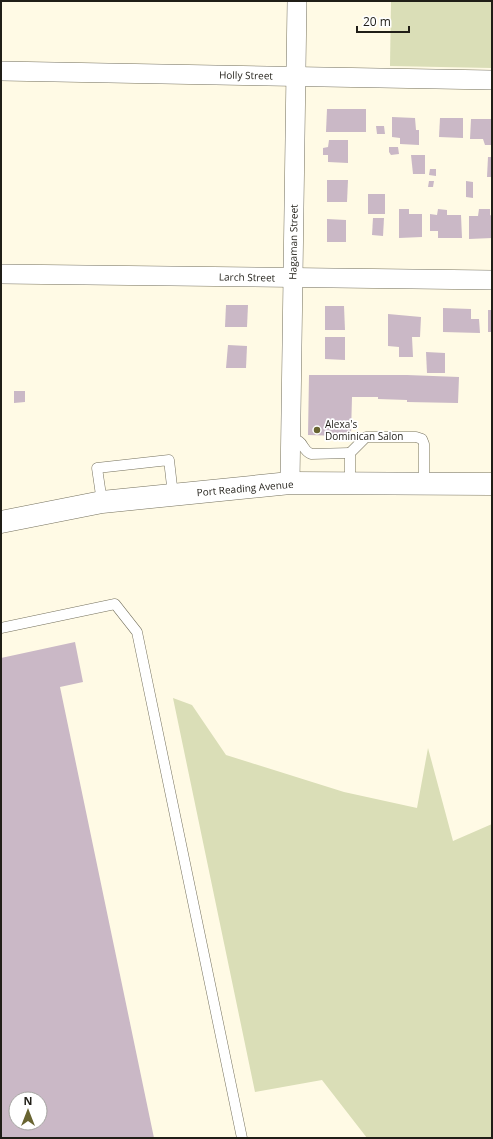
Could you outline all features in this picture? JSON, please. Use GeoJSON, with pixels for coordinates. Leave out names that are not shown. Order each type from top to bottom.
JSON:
{"type":"FeatureCollection","features":[{"type":"Feature","properties":{"kind":"street","name":"Hagaman Street"},"geometry":{"type":"LineString","coordinates":[[290,483],[297,1]]}},
{"type":"Feature","properties":{"kind":"street","name":"Holly Street"},"geometry":{"type":"LineString","coordinates":[[1,71],[492,80]]}},
{"type":"Feature","properties":{"kind":"street","name":"Larch Street"},"geometry":{"type":"LineString","coordinates":[[1,274],[492,280]]}},
{"type":"Feature","properties":{"kind":"street","name":"Port Reading Avenue"},"geometry":{"type":"LineString","coordinates":[[1,522],[102,502],[290,483],[492,484]]}},
{"type":"Feature","properties":{"kind":"lane"},"geometry":{"type":"LineString","coordinates":[[290,439],[297,439],[307,452],[311,454],[350,453],[366,437],[416,437],[422,439],[424,444],[424,484]]}},
{"type":"Feature","properties":{"kind":"lane"},"geometry":{"type":"LineString","coordinates":[[350,453],[350,483]]}},
{"type":"Feature","properties":{"kind":"lane"},"geometry":{"type":"LineString","coordinates":[[102,502],[97,468],[169,460],[173,495]]}},
{"type":"Feature","properties":{"kind":"lane"},"geometry":{"type":"LineString","coordinates":[[1,628],[115,604],[137,632],[242,1138]]}},
{"type":"Feature","properties":{"kind":"green space"},"geometry":{"type":"Polygon","coordinates":[[[391,1],[492,1],[492,68],[390,66],[391,1]]]}},
{"type":"Feature","properties":{"kind":"green space"},"geometry":{"type":"Polygon","coordinates":[[[173,698],[192,705],[226,755],[344,792],[417,808],[428,748],[453,841],[492,824],[492,1138],[367,1138],[322,1080],[255,1092],[173,698]]]}},
{"type":"Feature","properties":{"kind":"building"},"geometry":{"type":"Polygon","coordinates":[[[327,109],[366,109],[366,132],[326,132],[327,109]]]}},
{"type":"Feature","properties":{"kind":"building"},"geometry":{"type":"Polygon","coordinates":[[[392,117],[415,118],[416,130],[419,130],[419,145],[400,144],[400,138],[392,137],[392,117]]]}},
{"type":"Feature","properties":{"kind":"building"},"geometry":{"type":"Polygon","coordinates":[[[440,118],[463,118],[463,138],[439,137],[440,118]]]}},
{"type":"Feature","properties":{"kind":"building"},"geometry":{"type":"Polygon","coordinates":[[[471,119],[492,119],[492,145],[485,145],[483,139],[470,139],[471,119]]]}},
{"type":"Feature","properties":{"kind":"building"},"geometry":{"type":"Polygon","coordinates":[[[376,126],[384,126],[385,134],[377,134],[376,126]]]}},
{"type":"Feature","properties":{"kind":"building"},"geometry":{"type":"Polygon","coordinates":[[[329,140],[348,140],[348,163],[328,162],[328,155],[323,155],[323,148],[328,147],[329,140]]]}},
{"type":"Feature","properties":{"kind":"building"},"geometry":{"type":"Polygon","coordinates":[[[389,147],[398,147],[399,154],[391,155],[389,152],[389,147]]]}},
{"type":"Feature","properties":{"kind":"building"},"geometry":{"type":"Polygon","coordinates":[[[411,155],[425,155],[425,174],[413,174],[411,155]]]}},
{"type":"Feature","properties":{"kind":"building"},"geometry":{"type":"Polygon","coordinates":[[[488,157],[492,157],[492,177],[487,177],[488,157]]]}},
{"type":"Feature","properties":{"kind":"building"},"geometry":{"type":"Polygon","coordinates":[[[430,169],[436,169],[436,176],[429,175],[430,169]]]}},
{"type":"Feature","properties":{"kind":"building"},"geometry":{"type":"Polygon","coordinates":[[[327,180],[348,180],[347,202],[327,202],[327,180]]]}},
{"type":"Feature","properties":{"kind":"building"},"geometry":{"type":"Polygon","coordinates":[[[429,181],[434,181],[433,187],[428,187],[429,181]]]}},
{"type":"Feature","properties":{"kind":"building"},"geometry":{"type":"Polygon","coordinates":[[[466,181],[473,182],[473,198],[466,197],[466,181]]]}},
{"type":"Feature","properties":{"kind":"building"},"geometry":{"type":"Polygon","coordinates":[[[368,194],[385,194],[385,214],[368,214],[368,194]]]}},
{"type":"Feature","properties":{"kind":"building"},"geometry":{"type":"Polygon","coordinates":[[[399,209],[409,209],[409,214],[422,214],[422,237],[399,238],[399,209]]]}},
{"type":"Feature","properties":{"kind":"building"},"geometry":{"type":"Polygon","coordinates":[[[438,209],[447,210],[447,215],[461,215],[462,238],[438,238],[438,231],[430,231],[430,214],[437,215],[438,209]]]}},
{"type":"Feature","properties":{"kind":"building"},"geometry":{"type":"Polygon","coordinates":[[[479,209],[490,209],[490,215],[492,216],[492,238],[469,239],[469,216],[478,216],[479,209]]]}},
{"type":"Feature","properties":{"kind":"building"},"geometry":{"type":"Polygon","coordinates":[[[373,218],[384,218],[383,236],[372,235],[373,218]]]}},
{"type":"Feature","properties":{"kind":"building"},"geometry":{"type":"Polygon","coordinates":[[[327,219],[346,220],[346,242],[327,242],[327,219]]]}},
{"type":"Feature","properties":{"kind":"building"},"geometry":{"type":"Polygon","coordinates":[[[226,305],[248,305],[247,327],[225,327],[226,305]]]}},
{"type":"Feature","properties":{"kind":"building"},"geometry":{"type":"Polygon","coordinates":[[[325,306],[344,306],[345,330],[325,330],[325,306]]]}},
{"type":"Feature","properties":{"kind":"building"},"geometry":{"type":"Polygon","coordinates":[[[443,308],[471,309],[471,319],[479,319],[480,333],[443,332],[443,308]]]}},
{"type":"Feature","properties":{"kind":"building"},"geometry":{"type":"Polygon","coordinates":[[[488,310],[492,310],[492,332],[488,332],[488,310]]]}},
{"type":"Feature","properties":{"kind":"building"},"geometry":{"type":"Polygon","coordinates":[[[388,314],[421,317],[420,337],[412,337],[413,357],[399,357],[399,347],[388,346],[388,314]]]}},
{"type":"Feature","properties":{"kind":"building"},"geometry":{"type":"Polygon","coordinates":[[[325,337],[345,337],[345,360],[325,359],[325,337]]]}},
{"type":"Feature","properties":{"kind":"building"},"geometry":{"type":"Polygon","coordinates":[[[228,345],[247,346],[246,368],[226,368],[228,345]]]}},
{"type":"Feature","properties":{"kind":"building"},"geometry":{"type":"Polygon","coordinates":[[[426,352],[445,353],[445,373],[427,373],[426,352]]]}},
{"type":"Feature","properties":{"kind":"building"},"geometry":{"type":"Polygon","coordinates":[[[309,375],[407,375],[459,377],[458,403],[407,402],[407,400],[378,399],[378,397],[352,397],[351,434],[340,434],[340,436],[308,435],[309,375]]]}},
{"type":"Feature","properties":{"kind":"building"},"geometry":{"type":"Polygon","coordinates":[[[14,391],[25,391],[25,402],[14,403],[14,391]]]}},
{"type":"Feature","properties":{"kind":"building"},"geometry":{"type":"Polygon","coordinates":[[[75,642],[83,682],[60,687],[154,1138],[1,1138],[1,658],[75,642]]]}},
{"type":"Feature","properties":{"kind":"place","name":"Alexa's Dominican Salon"},"geometry":{"type":"Point","coordinates":[317,430]}}]}
